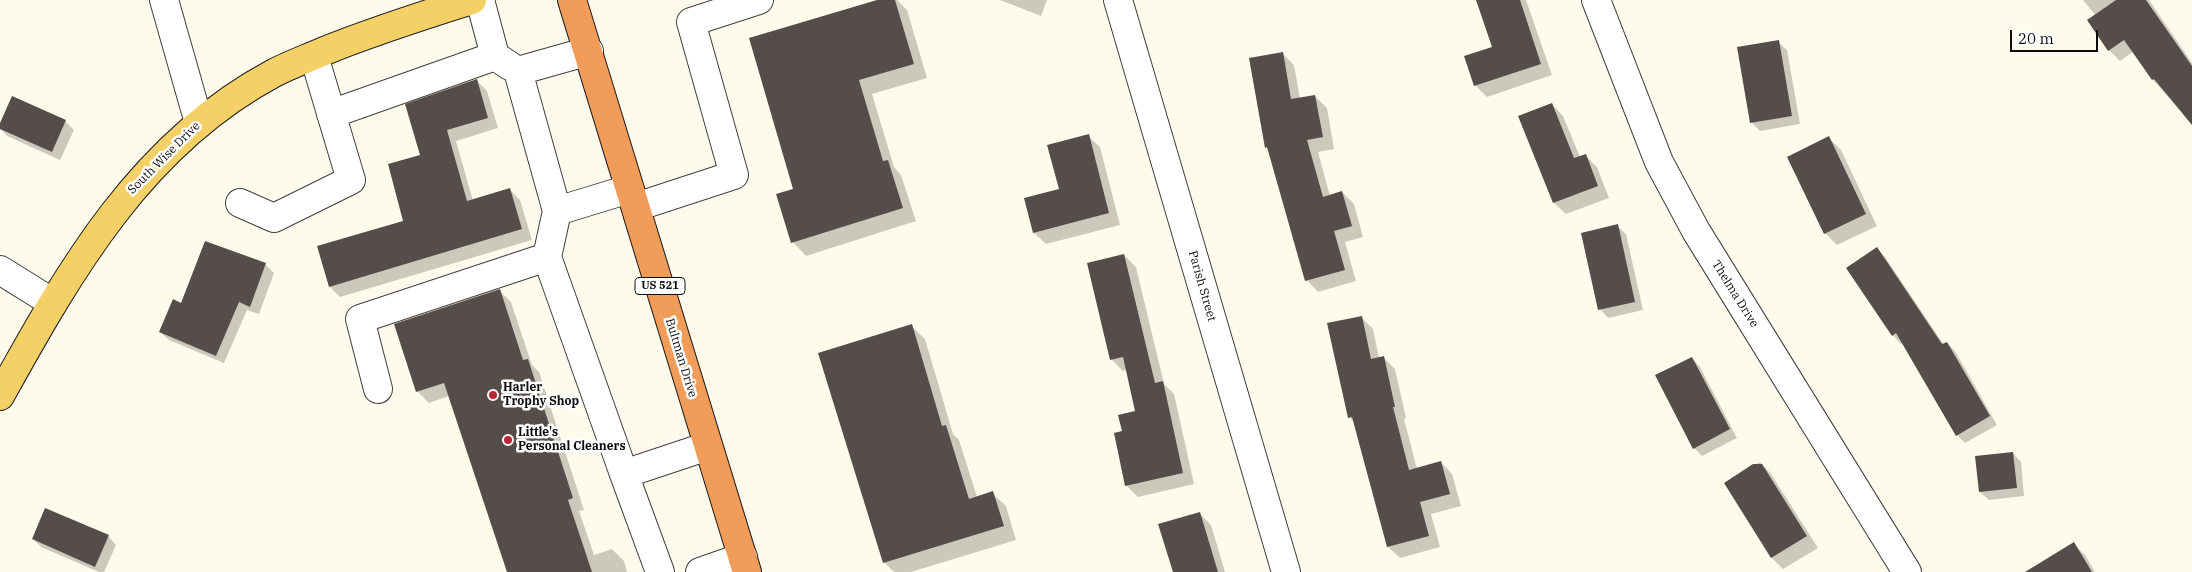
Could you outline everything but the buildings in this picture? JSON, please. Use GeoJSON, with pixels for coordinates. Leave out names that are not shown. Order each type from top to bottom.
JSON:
{"type":"FeatureCollection","features":[{"type":"Feature","properties":{"kind":"highway","name":"Bultman Drive"},"geometry":{"type":"LineString","coordinates":[[572,0],[745,564]]}},
{"type":"Feature","properties":{"kind":"main road","name":"South Wise Drive"},"geometry":{"type":"LineString","coordinates":[[0,396],[85,251],[129,193],[172,147],[200,123],[243,91],[275,72],[402,22],[472,0]]}},
{"type":"Feature","properties":{"kind":"street"},"geometry":{"type":"LineString","coordinates":[[164,0],[200,123]]}},
{"type":"Feature","properties":{"kind":"street"},"geometry":{"type":"LineString","coordinates":[[480,0],[495,56],[518,71],[557,211],[547,256],[660,572]]}},
{"type":"Feature","properties":{"kind":"street"},"geometry":{"type":"LineString","coordinates":[[557,211],[633,198],[734,175],[691,22],[759,0]]}},
{"type":"Feature","properties":{"kind":"street","name":"Parish Street"},"geometry":{"type":"LineString","coordinates":[[1118,0],[1286,572]]}},
{"type":"Feature","properties":{"kind":"street","name":"Thelma Drive"},"geometry":{"type":"LineString","coordinates":[[1596,0],[1659,162],[1696,231],[1907,572]]}},
{"type":"Feature","properties":{"kind":"street"},"geometry":{"type":"LineString","coordinates":[[518,71],[589,51]]}},
{"type":"Feature","properties":{"kind":"street"},"geometry":{"type":"LineString","coordinates":[[240,203],[274,218],[351,180],[314,56]]}},
{"type":"Feature","properties":{"kind":"street"},"geometry":{"type":"LineString","coordinates":[[331,114],[495,56]]}},
{"type":"Feature","properties":{"kind":"street"},"geometry":{"type":"LineString","coordinates":[[378,389],[360,319],[547,256]]}},
{"type":"Feature","properties":{"kind":"street"},"geometry":{"type":"LineString","coordinates":[[0,270],[53,303]]}},
{"type":"Feature","properties":{"kind":"street"},"geometry":{"type":"LineString","coordinates":[[624,474],[708,446]]}},
{"type":"Feature","properties":{"kind":"street"},"geometry":{"type":"LineString","coordinates":[[700,572],[745,564]]}},
{"type":"Feature","properties":{"kind":"place","name":"Harler Trophy Shop"},"geometry":{"type":"Point","coordinates":[493,395]}},
{"type":"Feature","properties":{"kind":"place","name":"Little's Personal Cleaners"},"geometry":{"type":"Point","coordinates":[508,440]}}]}
